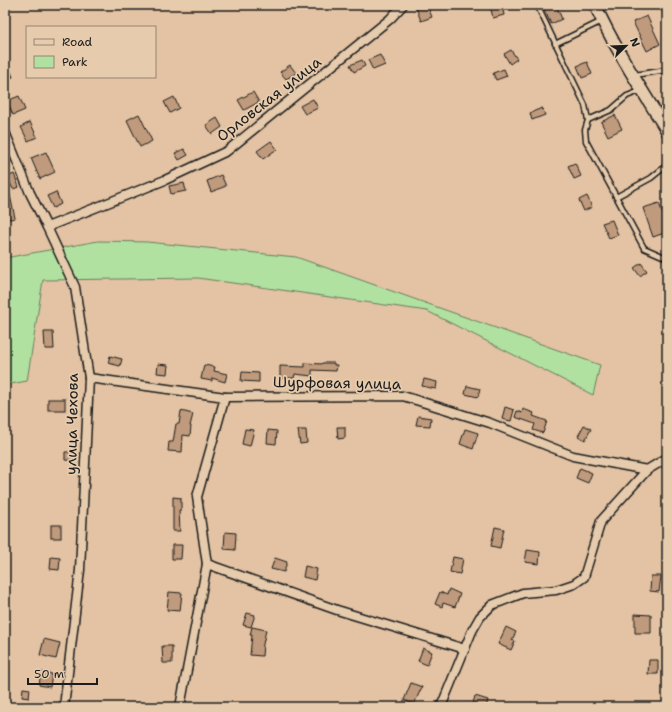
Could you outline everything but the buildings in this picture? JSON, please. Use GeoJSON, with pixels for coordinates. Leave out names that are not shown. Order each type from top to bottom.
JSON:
{"type":"FeatureCollection","features":[{"type":"Feature","properties":{"kind":"street","name":"Орловская улица"},"geometry":{"type":"LineString","coordinates":[[47,227],[165,180],[227,151],[390,19],[403,5]]}},
{"type":"Feature","properties":{"kind":"street"},"geometry":{"type":"LineString","coordinates":[[595,5],[602,21],[667,131]]}},
{"type":"Feature","properties":{"kind":"street","name":"улица Чехова"},"geometry":{"type":"LineString","coordinates":[[5,132],[30,193],[75,287],[89,378],[80,570],[64,707]]}},
{"type":"Feature","properties":{"kind":"street","name":"Шурфовая улица"},"geometry":{"type":"LineString","coordinates":[[89,378],[225,397],[403,396],[490,423],[573,456],[647,470]]}},
{"type":"Feature","properties":{"kind":"street"},"geometry":{"type":"LineString","coordinates":[[180,707],[207,564],[197,497],[225,397]]}},
{"type":"Feature","properties":{"kind":"street"},"geometry":{"type":"LineString","coordinates":[[441,707],[472,631],[480,617],[492,605],[523,593],[556,590],[574,584],[584,577],[602,521],[647,470],[667,458]]}},
{"type":"Feature","properties":{"kind":"street"},"geometry":{"type":"LineString","coordinates":[[207,564],[337,610],[465,649]]}},
{"type":"Feature","properties":{"kind":"lane"},"geometry":{"type":"LineString","coordinates":[[537,5],[585,105],[588,120],[585,130],[586,141],[644,248],[667,258]]}},
{"type":"Feature","properties":{"kind":"lane"},"geometry":{"type":"LineString","coordinates":[[660,5],[667,11]]}},
{"type":"Feature","properties":{"kind":"lane"},"geometry":{"type":"LineString","coordinates":[[555,44],[602,21]]}},
{"type":"Feature","properties":{"kind":"lane"},"geometry":{"type":"LineString","coordinates":[[634,75],[667,70]]}},
{"type":"Feature","properties":{"kind":"lane"},"geometry":{"type":"LineString","coordinates":[[588,120],[611,110],[627,96],[642,90]]}},
{"type":"Feature","properties":{"kind":"lane"},"geometry":{"type":"LineString","coordinates":[[616,197],[651,178],[667,165]]}},
{"type":"Feature","properties":{"kind":"green space"},"geometry":{"type":"Polygon","coordinates":[[[98,241],[147,242],[296,257],[600,365],[593,395],[427,311],[198,278],[43,280],[27,381],[5,385],[5,258],[98,241]]]}}]}
